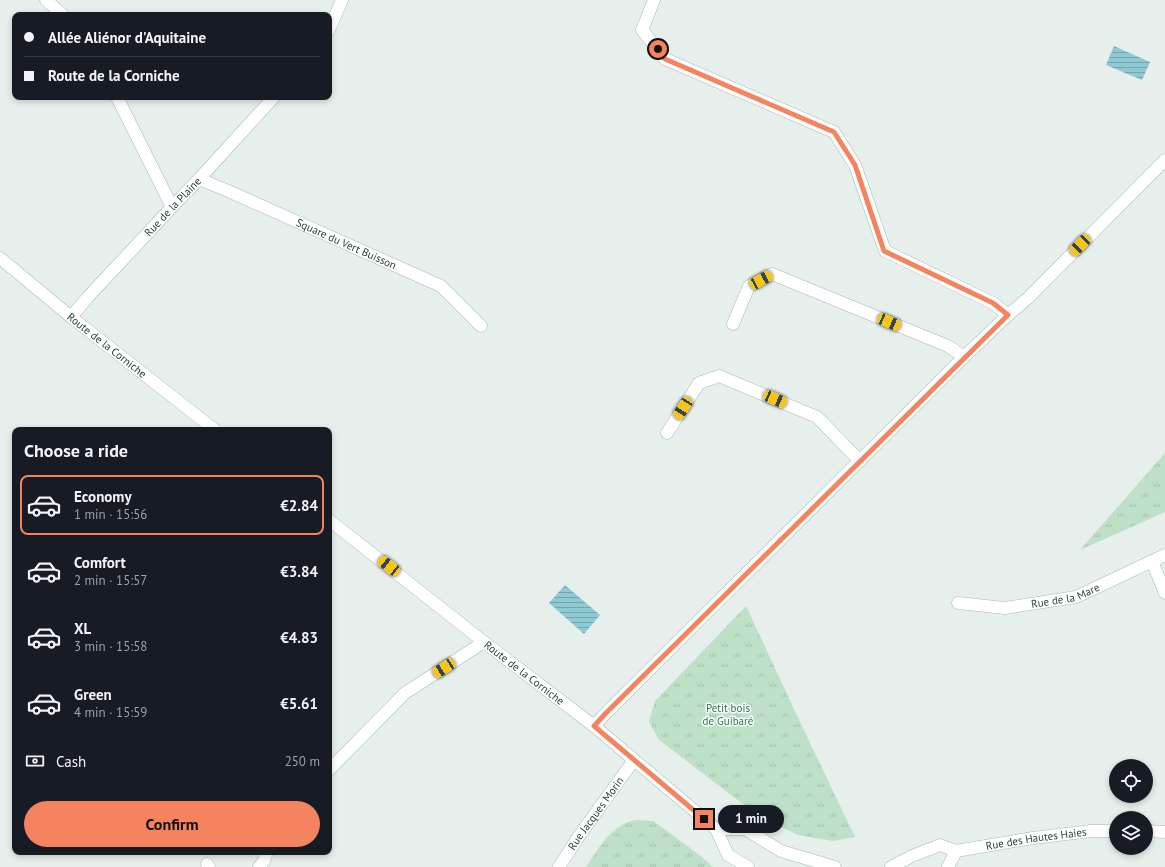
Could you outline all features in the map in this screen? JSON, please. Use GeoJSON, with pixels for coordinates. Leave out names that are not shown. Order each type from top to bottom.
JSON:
{"type":"FeatureCollection","features":[{"type":"Feature","properties":{"kind":"street"},"geometry":{"type":"LineString","coordinates":[[46,0],[60,12]]}},
{"type":"Feature","properties":{"kind":"street"},"geometry":{"type":"LineString","coordinates":[[332,23],[342,0]]}},
{"type":"Feature","properties":{"kind":"street"},"geometry":{"type":"LineString","coordinates":[[654,0],[642,30],[665,59],[834,132],[855,165],[884,251],[993,303],[1008,315]]}},
{"type":"Feature","properties":{"kind":"street"},"geometry":{"type":"LineString","coordinates":[[118,100],[172,207]]}},
{"type":"Feature","properties":{"kind":"street","name":"Rue de la Plaine"},"geometry":{"type":"LineString","coordinates":[[71,317],[271,100]]}},
{"type":"Feature","properties":{"kind":"street"},"geometry":{"type":"LineString","coordinates":[[594,726],[964,357],[1028,298],[1165,160]]}},
{"type":"Feature","properties":{"kind":"street","name":"Square du Vert Buisson"},"geometry":{"type":"LineString","coordinates":[[199,179],[441,286],[481,326]]}},
{"type":"Feature","properties":{"kind":"street","name":"Route de la Corniche"},"geometry":{"type":"LineString","coordinates":[[0,258],[71,317],[211,427]]}},
{"type":"Feature","properties":{"kind":"street"},"geometry":{"type":"LineString","coordinates":[[733,324],[749,286],[772,274],[948,346],[964,357]]}},
{"type":"Feature","properties":{"kind":"street"},"geometry":{"type":"LineString","coordinates":[[667,433],[699,384],[719,376],[817,416],[860,461]]}},
{"type":"Feature","properties":{"kind":"street","name":"Route de la Corniche"},"geometry":{"type":"LineString","coordinates":[[332,522],[594,726],[716,829],[728,856],[748,867]]}},
{"type":"Feature","properties":{"kind":"street","name":"Rue de la Mare"},"geometry":{"type":"LineString","coordinates":[[958,603],[1005,608],[1076,597],[1165,555]]}},
{"type":"Feature","properties":{"kind":"street"},"geometry":{"type":"LineString","coordinates":[[1152,561],[1165,593]]}},
{"type":"Feature","properties":{"kind":"street"},"geometry":{"type":"LineString","coordinates":[[332,767],[405,693],[484,642]]}},
{"type":"Feature","properties":{"kind":"street","name":"Rue Jacques Morin"},"geometry":{"type":"LineString","coordinates":[[559,867],[579,836],[634,760]]}},
{"type":"Feature","properties":{"kind":"street"},"geometry":{"type":"LineString","coordinates":[[716,829],[745,829],[781,851],[835,867]]}},
{"type":"Feature","properties":{"kind":"street","name":"Rue des Hautes Haies"},"geometry":{"type":"LineString","coordinates":[[891,867],[912,856],[940,845],[956,851],[1040,837],[1091,831],[1109,831]]}},
{"type":"Feature","properties":{"kind":"street"},"geometry":{"type":"LineString","coordinates":[[1153,831],[1165,832]]}},
{"type":"Feature","properties":{"kind":"street"},"geometry":{"type":"LineString","coordinates":[[948,867],[956,851]]}},
{"type":"Feature","properties":{"kind":"street"},"geometry":{"type":"LineString","coordinates":[[259,867],[264,861],[266,855]]}},
{"type":"Feature","properties":{"kind":"green space"},"geometry":{"type":"Polygon","coordinates":[[[1165,453],[1165,512],[1080,550],[1165,453]]]}},
{"type":"Feature","properties":{"kind":"green space","name":"Petit bois de Guibaré"},"geometry":{"type":"Polygon","coordinates":[[[746,606],[855,837],[833,841],[798,835],[769,821],[744,805],[658,739],[649,721],[655,701],[746,606]]]}},
{"type":"Feature","properties":{"kind":"green space"},"geometry":{"type":"Polygon","coordinates":[[[637,820],[653,821],[702,857],[713,867],[586,867],[601,845],[613,831],[628,822],[637,820]]]}},
{"type":"Feature","properties":{"kind":"water"},"geometry":{"type":"Polygon","coordinates":[[[1114,46],[1150,62],[1142,80],[1106,65],[1114,46]]]}},
{"type":"Feature","properties":{"kind":"water"},"geometry":{"type":"Polygon","coordinates":[[[565,585],[600,615],[584,634],[549,603],[565,585]]]}},
{"type":"Feature","properties":{"kind":"route"},"geometry":{"type":"LineString","coordinates":[[658,49],[665,59],[834,132],[855,165],[884,251],[993,303],[1008,315],[594,726],[704,819]]}}]}
